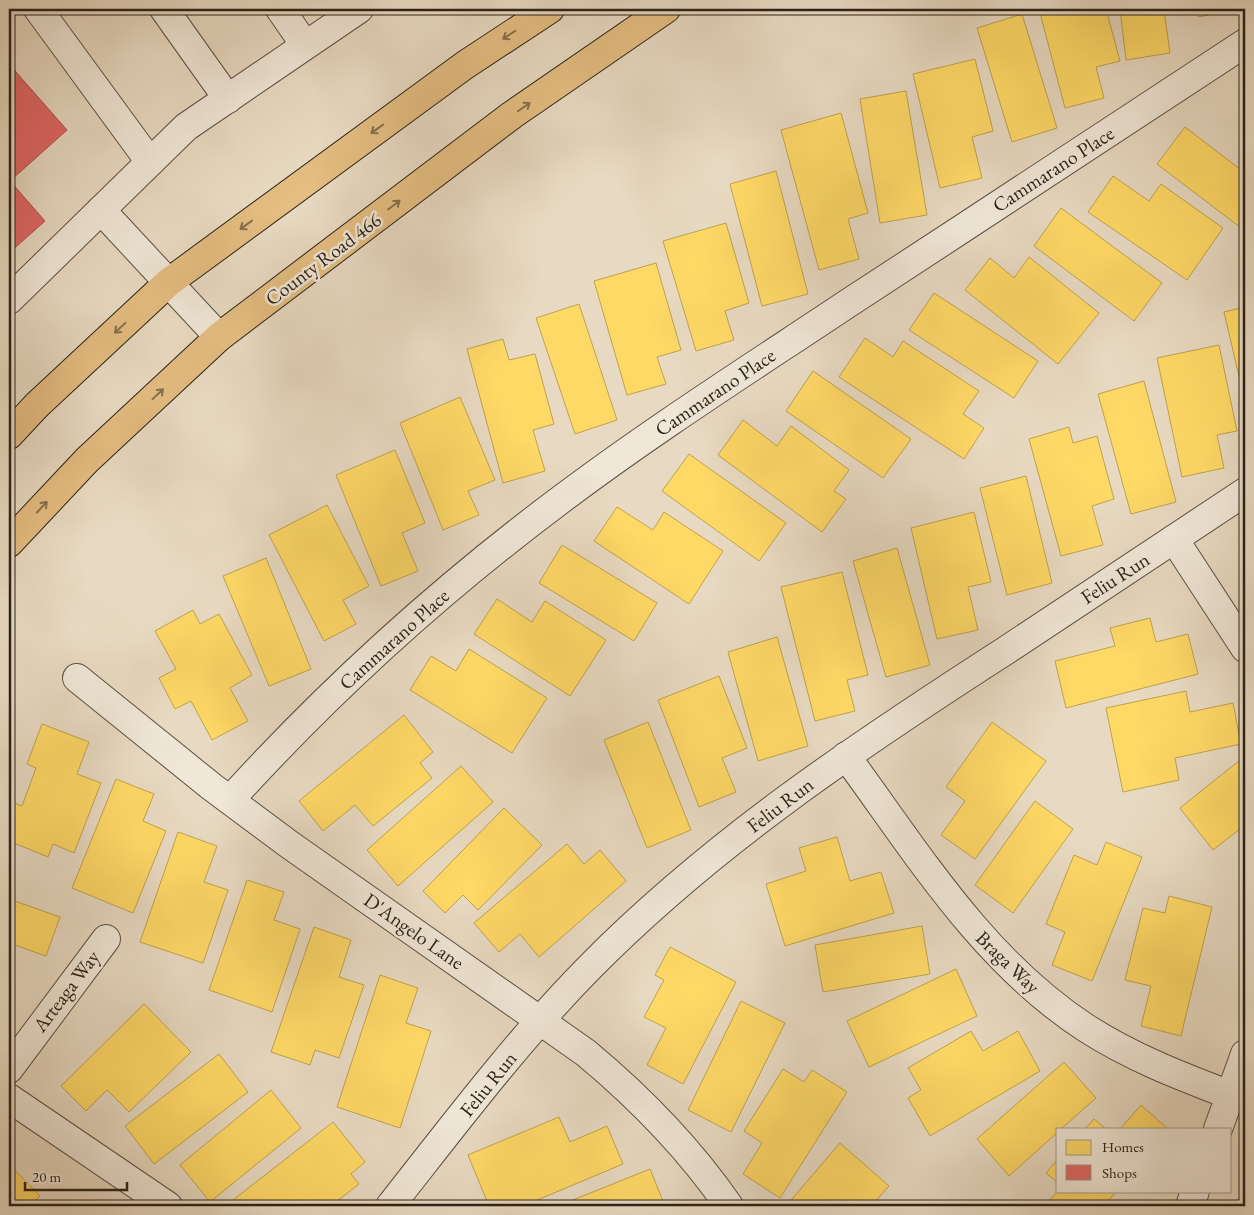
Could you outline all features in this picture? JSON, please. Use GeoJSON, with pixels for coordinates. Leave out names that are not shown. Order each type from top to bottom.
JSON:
{"type":"FeatureCollection","features":[{"type":"Feature","properties":{"kind":"main road"},"geometry":{"type":"LineString","coordinates":[[9,435],[37,405],[169,282],[465,65],[550,9]]}},
{"type":"Feature","properties":{"kind":"main road","name":"County Road 466"},"geometry":{"type":"LineString","coordinates":[[9,543],[86,460],[219,337],[512,115],[666,9]]}},
{"type":"Feature","properties":{"kind":"street"},"geometry":{"type":"LineString","coordinates":[[38,9],[150,162]]}},
{"type":"Feature","properties":{"kind":"street"},"geometry":{"type":"LineString","coordinates":[[164,9],[228,99]]}},
{"type":"Feature","properties":{"kind":"street"},"geometry":{"type":"LineString","coordinates":[[280,9],[306,45]]}},
{"type":"Feature","properties":{"kind":"street"},"geometry":{"type":"LineString","coordinates":[[9,300],[186,127],[358,9]]}},
{"type":"Feature","properties":{"kind":"street","name":"Cammarano Place"},"geometry":{"type":"LineString","coordinates":[[230,800],[279,746],[380,650],[480,563],[554,505],[669,422],[1245,43]]}},
{"type":"Feature","properties":{"kind":"street"},"geometry":{"type":"LineString","coordinates":[[101,210],[219,337]]}},
{"type":"Feature","properties":{"kind":"street","name":"Feliu Run"},"geometry":{"type":"LineString","coordinates":[[390,1206],[540,1020],[590,967],[660,902],[742,834],[846,756],[1245,492]]}},
{"type":"Feature","properties":{"kind":"street"},"geometry":{"type":"LineString","coordinates":[[1174,539],[1245,648]]}},
{"type":"Feature","properties":{"kind":"street","name":"D'Angelo Lane"},"geometry":{"type":"LineString","coordinates":[[77,678],[230,800],[290,845],[586,1053],[638,1098],[688,1152],[729,1206]]}},
{"type":"Feature","properties":{"kind":"street","name":"Braga Way"},"geometry":{"type":"LineString","coordinates":[[846,756],[959,911],[995,953],[1023,980],[1061,1011],[1124,1050],[1165,1070],[1230,1095]]}},
{"type":"Feature","properties":{"kind":"street","name":"Arteaga Way"},"geometry":{"type":"LineString","coordinates":[[9,1069],[46,1016],[106,938]]}},
{"type":"Feature","properties":{"kind":"street"},"geometry":{"type":"LineString","coordinates":[[1218,1128],[1245,1054]]}},
{"type":"Feature","properties":{"kind":"street"},"geometry":{"type":"LineString","coordinates":[[9,1098],[168,1206]]}},
{"type":"Feature","properties":{"kind":"street"},"geometry":{"type":"LineString","coordinates":[[1190,1206],[1195,1192]]}},
{"type":"Feature","properties":{"kind":"building: Homes"},"geometry":{"type":"Polygon","coordinates":[[[1039,9],[1106,9],[1120,61],[1096,67],[1104,98],[1065,108],[1039,9]]]}},
{"type":"Feature","properties":{"kind":"building: Homes"},"geometry":{"type":"Polygon","coordinates":[[[1120,9],[1171,9],[1164,10],[1170,53],[1126,60],[1120,9]]]}},
{"type":"Feature","properties":{"kind":"building: Homes"},"geometry":{"type":"Polygon","coordinates":[[[1196,9],[1238,9],[1198,17],[1196,9]]]}},
{"type":"Feature","properties":{"kind":"building: Homes"},"geometry":{"type":"Polygon","coordinates":[[[1022,14],[1057,128],[1012,142],[977,28],[1022,14]]]}},
{"type":"Feature","properties":{"kind":"building: Homes"},"geometry":{"type":"Polygon","coordinates":[[[975,59],[993,131],[972,137],[982,178],[940,188],[913,74],[975,59]]]}},
{"type":"Feature","properties":{"kind":"building: Homes"},"geometry":{"type":"Polygon","coordinates":[[[906,91],[927,215],[880,223],[860,99],[906,91]]]}},
{"type":"Feature","properties":{"kind":"building: Homes"},"geometry":{"type":"Polygon","coordinates":[[[841,113],[868,213],[848,219],[859,259],[819,270],[781,130],[841,113]]]}},
{"type":"Feature","properties":{"kind":"building: Homes"},"geometry":{"type":"Polygon","coordinates":[[[1185,127],[1245,173],[1245,231],[1157,164],[1185,127]]]}},
{"type":"Feature","properties":{"kind":"building: Homes"},"geometry":{"type":"Polygon","coordinates":[[[776,171],[808,294],[762,306],[730,184],[776,171]]]}},
{"type":"Feature","properties":{"kind":"building: Homes"},"geometry":{"type":"Polygon","coordinates":[[[1113,176],[1149,201],[1161,184],[1223,228],[1187,280],[1088,212],[1113,176]]]}},
{"type":"Feature","properties":{"kind":"building: Homes"},"geometry":{"type":"Polygon","coordinates":[[[1061,208],[1162,283],[1134,321],[1034,246],[1061,208]]]}},
{"type":"Feature","properties":{"kind":"building: Homes"},"geometry":{"type":"Polygon","coordinates":[[[726,223],[749,303],[725,311],[734,340],[696,351],[663,241],[726,223]]]}},
{"type":"Feature","properties":{"kind":"building: Homes"},"geometry":{"type":"Polygon","coordinates":[[[1029,257],[1099,313],[1058,364],[965,290],[990,258],[1014,278],[1029,257]]]}},
{"type":"Feature","properties":{"kind":"building: Homes"},"geometry":{"type":"Polygon","coordinates":[[[656,263],[681,350],[657,357],[666,384],[627,395],[594,281],[656,263]]]}},
{"type":"Feature","properties":{"kind":"building: Homes"},"geometry":{"type":"Polygon","coordinates":[[[934,293],[1038,361],[1014,398],[909,330],[934,293]]]}},
{"type":"Feature","properties":{"kind":"building: Homes"},"geometry":{"type":"Polygon","coordinates":[[[579,304],[617,420],[575,434],[536,318],[579,304]]]}},
{"type":"Feature","properties":{"kind":"building: Homes"},"geometry":{"type":"Polygon","coordinates":[[[1245,307],[1245,402],[1224,312],[1245,307]]]}},
{"type":"Feature","properties":{"kind":"building: Homes"},"geometry":{"type":"Polygon","coordinates":[[[865,338],[893,357],[903,341],[979,391],[963,414],[984,428],[964,459],[839,377],[865,338]]]}},
{"type":"Feature","properties":{"kind":"building: Homes"},"geometry":{"type":"Polygon","coordinates":[[[503,339],[509,360],[535,354],[554,424],[533,430],[545,471],[503,483],[467,349],[503,339]]]}},
{"type":"Feature","properties":{"kind":"building: Homes"},"geometry":{"type":"Polygon","coordinates":[[[1219,345],[1237,431],[1217,435],[1224,468],[1182,477],[1157,358],[1219,345]]]}},
{"type":"Feature","properties":{"kind":"building: Homes"},"geometry":{"type":"Polygon","coordinates":[[[813,371],[911,439],[883,478],[786,411],[813,371]]]}},
{"type":"Feature","properties":{"kind":"building: Homes"},"geometry":{"type":"Polygon","coordinates":[[[1144,381],[1176,502],[1131,514],[1098,394],[1144,381]]]}},
{"type":"Feature","properties":{"kind":"building: Homes"},"geometry":{"type":"Polygon","coordinates":[[[460,397],[495,480],[468,491],[479,515],[443,530],[400,423],[460,397]]]}},
{"type":"Feature","properties":{"kind":"building: Homes"},"geometry":{"type":"Polygon","coordinates":[[[743,420],[777,446],[791,426],[849,470],[834,491],[846,499],[822,532],[718,455],[743,420]]]}},
{"type":"Feature","properties":{"kind":"building: Homes"},"geometry":{"type":"Polygon","coordinates":[[[1069,427],[1073,443],[1097,436],[1114,499],[1092,506],[1103,545],[1061,556],[1029,439],[1069,427]]]}},
{"type":"Feature","properties":{"kind":"building: Homes"},"geometry":{"type":"Polygon","coordinates":[[[395,450],[425,523],[402,533],[418,571],[381,586],[336,475],[395,450]]]}},
{"type":"Feature","properties":{"kind":"building: Homes"},"geometry":{"type":"Polygon","coordinates":[[[689,454],[786,523],[759,561],[662,491],[689,454]]]}},
{"type":"Feature","properties":{"kind":"building: Homes"},"geometry":{"type":"Polygon","coordinates":[[[1026,476],[1052,583],[1007,595],[980,488],[1026,476]]]}},
{"type":"Feature","properties":{"kind":"building: Homes"},"geometry":{"type":"Polygon","coordinates":[[[327,505],[369,586],[343,600],[356,624],[324,641],[269,535],[327,505]]]}},
{"type":"Feature","properties":{"kind":"building: Homes"},"geometry":{"type":"Polygon","coordinates":[[[617,507],[653,530],[664,512],[723,551],[689,604],[594,541],[617,507]]]}},
{"type":"Feature","properties":{"kind":"building: Homes"},"geometry":{"type":"Polygon","coordinates":[[[974,512],[991,582],[968,587],[978,630],[937,639],[911,528],[974,512]]]}},
{"type":"Feature","properties":{"kind":"building: Homes"},"geometry":{"type":"Polygon","coordinates":[[[562,545],[657,603],[634,641],[539,583],[562,545]]]}},
{"type":"Feature","properties":{"kind":"building: Homes"},"geometry":{"type":"Polygon","coordinates":[[[897,548],[930,665],[886,677],[853,561],[897,548]]]}},
{"type":"Feature","properties":{"kind":"building: Homes"},"geometry":{"type":"Polygon","coordinates":[[[266,558],[311,669],[269,686],[223,576],[266,558]]]}},
{"type":"Feature","properties":{"kind":"building: Homes"},"geometry":{"type":"Polygon","coordinates":[[[842,572],[868,675],[847,680],[855,711],[815,721],[781,587],[842,572]]]}},
{"type":"Feature","properties":{"kind":"building: Homes"},"geometry":{"type":"Polygon","coordinates":[[[497,599],[532,622],[545,601],[606,640],[570,696],[474,634],[497,599]]]}},
{"type":"Feature","properties":{"kind":"building: Homes"},"geometry":{"type":"Polygon","coordinates":[[[193,610],[200,624],[219,614],[252,675],[230,688],[248,721],[212,740],[191,701],[175,709],[159,678],[176,669],[155,631],[193,610]]]}},
{"type":"Feature","properties":{"kind":"building: Homes"},"geometry":{"type":"Polygon","coordinates":[[[1150,618],[1156,642],[1188,634],[1198,674],[1066,708],[1055,661],[1115,646],[1110,628],[1150,618]]]}},
{"type":"Feature","properties":{"kind":"building: Homes"},"geometry":{"type":"Polygon","coordinates":[[[777,637],[808,746],[758,761],[728,652],[777,637]]]}},
{"type":"Feature","properties":{"kind":"building: Homes"},"geometry":{"type":"Polygon","coordinates":[[[469,649],[547,698],[512,753],[410,690],[431,656],[456,671],[469,649]]]}},
{"type":"Feature","properties":{"kind":"building: Homes"},"geometry":{"type":"Polygon","coordinates":[[[719,676],[747,748],[722,758],[736,792],[699,807],[658,700],[719,676]]]}},
{"type":"Feature","properties":{"kind":"building: Homes"},"geometry":{"type":"Polygon","coordinates":[[[1186,691],[1190,712],[1233,703],[1241,744],[1175,758],[1179,780],[1123,792],[1106,708],[1186,691]]]}},
{"type":"Feature","properties":{"kind":"building: Homes"},"geometry":{"type":"Polygon","coordinates":[[[404,715],[433,752],[420,763],[432,778],[373,826],[355,805],[323,831],[299,801],[404,715]]]}},
{"type":"Feature","properties":{"kind":"building: Homes"},"geometry":{"type":"Polygon","coordinates":[[[648,722],[691,830],[647,848],[604,740],[648,722]]]}},
{"type":"Feature","properties":{"kind":"building: Homes"},"geometry":{"type":"Polygon","coordinates":[[[992,722],[1046,761],[975,859],[941,835],[965,801],[946,787],[992,722]]]}},
{"type":"Feature","properties":{"kind":"building: Homes"},"geometry":{"type":"Polygon","coordinates":[[[42,724],[89,742],[77,774],[101,783],[74,853],[53,844],[48,857],[9,841],[9,801],[22,806],[36,768],[27,764],[42,724]]]}},
{"type":"Feature","properties":{"kind":"building: Homes"},"geometry":{"type":"Polygon","coordinates":[[[1245,756],[1245,825],[1213,850],[1180,808],[1245,756]]]}},
{"type":"Feature","properties":{"kind":"building: Homes"},"geometry":{"type":"Polygon","coordinates":[[[461,766],[493,802],[398,886],[367,850],[461,766]]]}},
{"type":"Feature","properties":{"kind":"building: Homes"},"geometry":{"type":"Polygon","coordinates":[[[116,779],[154,794],[143,821],[166,831],[133,913],[72,888],[116,779]]]}},
{"type":"Feature","properties":{"kind":"building: Homes"},"geometry":{"type":"Polygon","coordinates":[[[1035,801],[1073,829],[1013,913],[975,885],[1035,801]]]}},
{"type":"Feature","properties":{"kind":"building: Homes"},"geometry":{"type":"Polygon","coordinates":[[[504,808],[542,845],[478,910],[463,895],[445,913],[423,891],[504,808]]]}},
{"type":"Feature","properties":{"kind":"building: Homes"},"geometry":{"type":"Polygon","coordinates":[[[178,832],[217,846],[204,882],[228,890],[203,963],[140,942],[178,832]]]}},
{"type":"Feature","properties":{"kind":"building: Homes"},"geometry":{"type":"Polygon","coordinates":[[[837,837],[850,881],[881,872],[894,913],[785,946],[766,884],[806,871],[799,848],[837,837]]]}},
{"type":"Feature","properties":{"kind":"building: Homes"},"geometry":{"type":"Polygon","coordinates":[[[1106,842],[1142,857],[1092,981],[1052,965],[1065,932],[1046,924],[1074,855],[1097,865],[1106,842]]]}},
{"type":"Feature","properties":{"kind":"building: Homes"},"geometry":{"type":"Polygon","coordinates":[[[567,844],[584,864],[600,850],[626,881],[539,957],[520,934],[499,952],[474,923],[567,844]]]}},
{"type":"Feature","properties":{"kind":"building: Homes"},"geometry":{"type":"Polygon","coordinates":[[[247,880],[284,892],[274,920],[300,929],[272,1012],[209,990],[247,880]]]}},
{"type":"Feature","properties":{"kind":"building: Homes"},"geometry":{"type":"Polygon","coordinates":[[[1169,896],[1212,907],[1181,1036],[1141,1026],[1151,986],[1125,980],[1143,908],[1165,913],[1169,896]]]}},
{"type":"Feature","properties":{"kind":"building: Homes"},"geometry":{"type":"Polygon","coordinates":[[[9,899],[60,917],[46,956],[9,943],[9,899]]]}},
{"type":"Feature","properties":{"kind":"building: Homes"},"geometry":{"type":"Polygon","coordinates":[[[922,926],[930,974],[823,992],[815,945],[922,926]]]}},
{"type":"Feature","properties":{"kind":"building: Homes"},"geometry":{"type":"Polygon","coordinates":[[[314,927],[351,940],[339,977],[364,985],[339,1058],[315,1050],[310,1065],[271,1052],[314,927]]]}},
{"type":"Feature","properties":{"kind":"building: Homes"},"geometry":{"type":"Polygon","coordinates":[[[670,947],[736,982],[683,1084],[647,1065],[666,1028],[644,1017],[664,980],[655,975],[670,947]]]}},
{"type":"Feature","properties":{"kind":"building: Homes"},"geometry":{"type":"Polygon","coordinates":[[[956,969],[977,1016],[869,1067],[847,1021],[956,969]]]}},
{"type":"Feature","properties":{"kind":"building: Homes"},"geometry":{"type":"Polygon","coordinates":[[[380,975],[418,988],[406,1023],[431,1031],[400,1128],[337,1107],[380,975]]]}},
{"type":"Feature","properties":{"kind":"building: Homes"},"geometry":{"type":"Polygon","coordinates":[[[741,1001],[785,1023],[731,1132],[688,1110],[741,1001]]]}},
{"type":"Feature","properties":{"kind":"building: Homes"},"geometry":{"type":"Polygon","coordinates":[[[144,1004],[191,1052],[129,1112],[107,1090],[86,1111],[61,1086],[144,1004]]]}},
{"type":"Feature","properties":{"kind":"building: Homes"},"geometry":{"type":"Polygon","coordinates":[[[971,1031],[983,1051],[1018,1031],[1040,1071],[930,1136],[908,1098],[921,1090],[908,1068],[971,1031]]]}},
{"type":"Feature","properties":{"kind":"building: Homes"},"geometry":{"type":"Polygon","coordinates":[[[219,1054],[248,1092],[154,1164],[125,1126],[219,1054]]]}},
{"type":"Feature","properties":{"kind":"building: Homes"},"geometry":{"type":"Polygon","coordinates":[[[1064,1062],[1096,1098],[1062,1128],[1056,1128],[1056,1134],[1009,1176],[977,1139],[1064,1062]]]}},
{"type":"Feature","properties":{"kind":"building: Homes"},"geometry":{"type":"Polygon","coordinates":[[[783,1069],[804,1082],[812,1070],[847,1092],[780,1198],[743,1174],[762,1143],[744,1131],[783,1069]]]}},
{"type":"Feature","properties":{"kind":"building: Homes"},"geometry":{"type":"Polygon","coordinates":[[[271,1090],[301,1128],[210,1202],[180,1165],[271,1090]]]}},
{"type":"Feature","properties":{"kind":"building: Homes"},"geometry":{"type":"Polygon","coordinates":[[[1141,1105],[1167,1128],[1121,1128],[1141,1105]]]}},
{"type":"Feature","properties":{"kind":"building: Homes"},"geometry":{"type":"Polygon","coordinates":[[[559,1117],[570,1142],[607,1126],[623,1164],[523,1206],[489,1206],[468,1155],[559,1117]]]}},
{"type":"Feature","properties":{"kind":"building: Homes"},"geometry":{"type":"Polygon","coordinates":[[[1094,1119],[1105,1128],[1086,1128],[1094,1119]]]}},
{"type":"Feature","properties":{"kind":"building: Homes"},"geometry":{"type":"Polygon","coordinates":[[[333,1122],[365,1162],[351,1174],[359,1184],[331,1206],[238,1206],[233,1200],[333,1122]]]}},
{"type":"Feature","properties":{"kind":"building: Homes"},"geometry":{"type":"Polygon","coordinates":[[[840,1143],[889,1186],[871,1206],[786,1206],[840,1143]]]}},
{"type":"Feature","properties":{"kind":"building: Homes"},"geometry":{"type":"Polygon","coordinates":[[[1056,1161],[1056,1181],[1046,1173],[1056,1161]]]}},
{"type":"Feature","properties":{"kind":"building: Homes"},"geometry":{"type":"Polygon","coordinates":[[[9,1164],[40,1196],[29,1206],[9,1206],[9,1164]]]}},
{"type":"Feature","properties":{"kind":"building: Homes"},"geometry":{"type":"Polygon","coordinates":[[[1245,1164],[1245,1174],[1240,1170],[1245,1164]]]}},
{"type":"Feature","properties":{"kind":"building: Homes"},"geometry":{"type":"Polygon","coordinates":[[[650,1169],[665,1206],[558,1206],[650,1169]]]}},
{"type":"Feature","properties":{"kind":"building: Homes"},"geometry":{"type":"Polygon","coordinates":[[[1245,1190],[1245,1206],[1233,1206],[1245,1190]]]}},
{"type":"Feature","properties":{"kind":"building: Homes"},"geometry":{"type":"Polygon","coordinates":[[[1057,1192],[1116,1192],[1109,1200],[1116,1206],[1057,1206],[1050,1200],[1057,1192]]]}},
{"type":"Feature","properties":{"kind":"building: Shops"},"geometry":{"type":"Polygon","coordinates":[[[9,64],[67,130],[10,181],[45,221],[9,253],[9,64]]]}}]}
